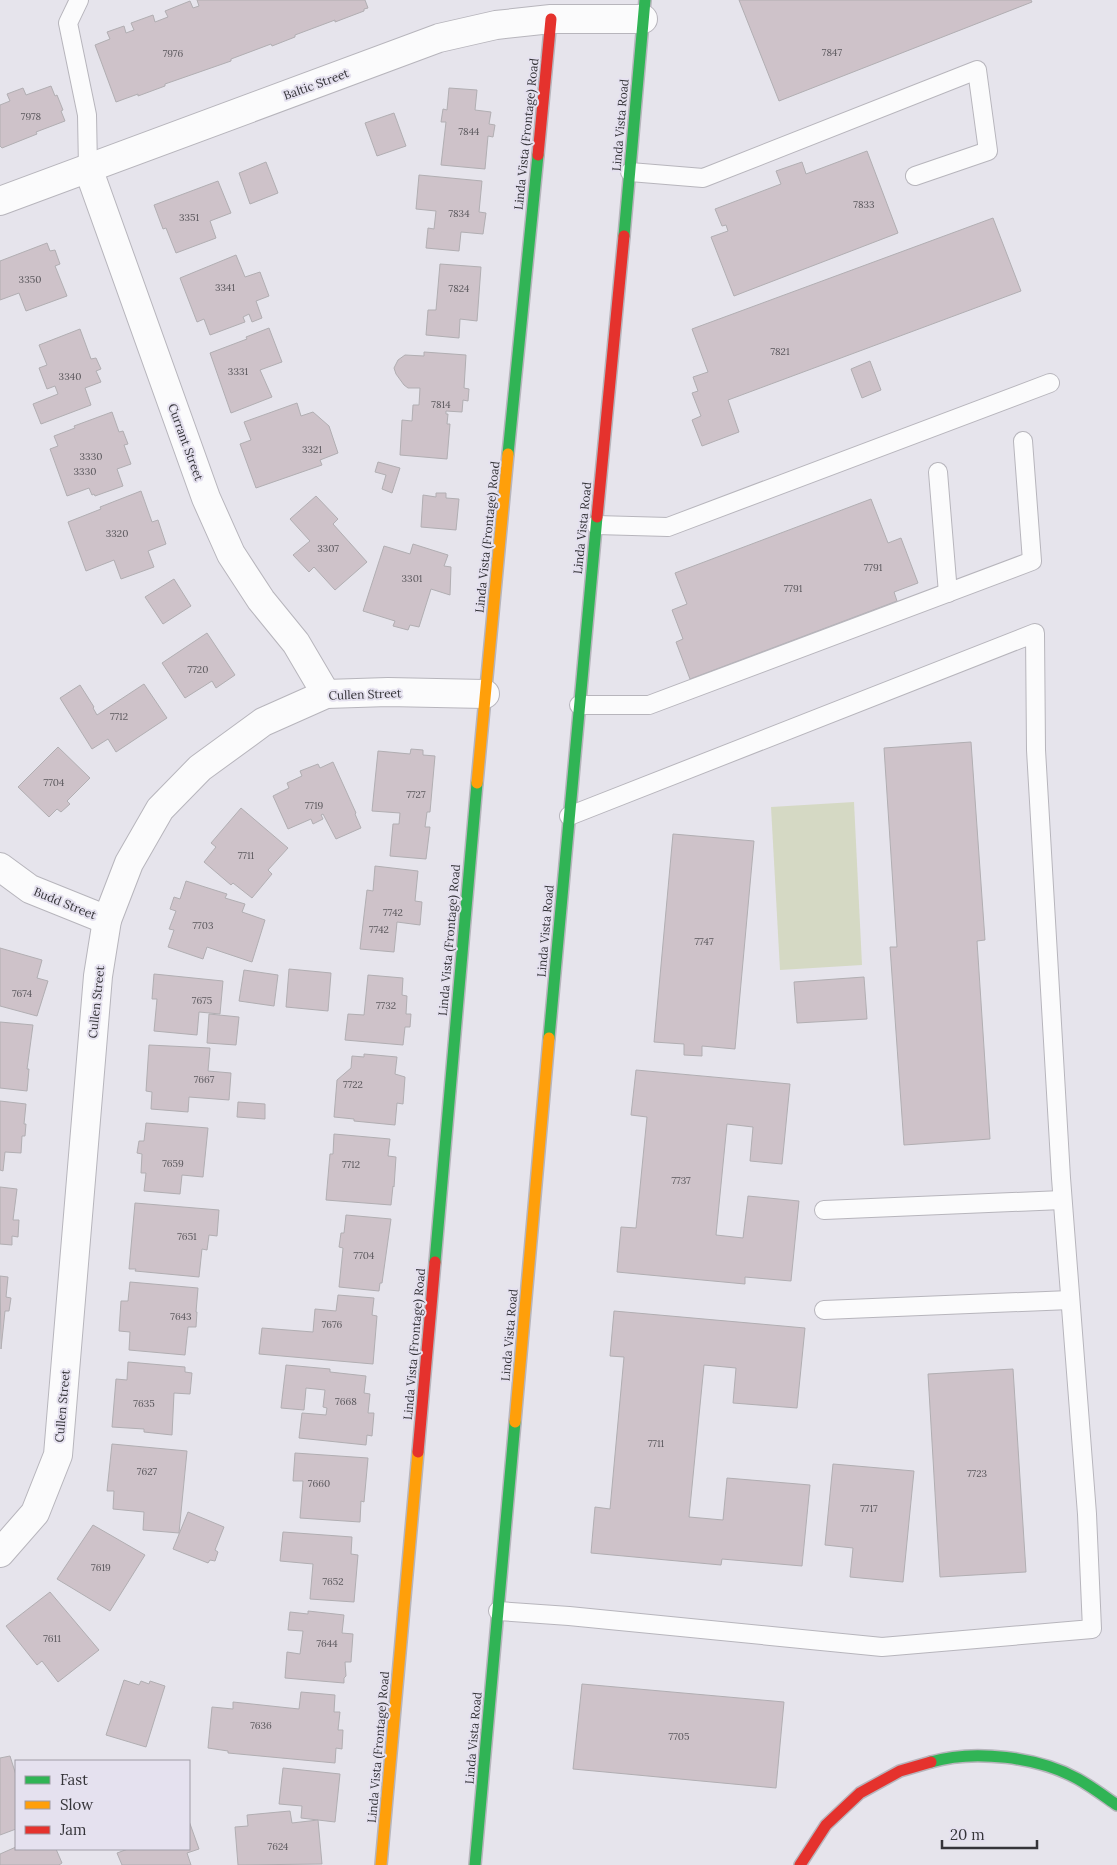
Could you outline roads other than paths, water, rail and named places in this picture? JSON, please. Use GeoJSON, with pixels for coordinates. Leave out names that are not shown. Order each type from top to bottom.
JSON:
{"type":"FeatureCollection","features":[{"type":"Feature","properties":{"kind":"main road","name":"Linda Vista Road"},"geometry":{"type":"LineString","coordinates":[[475,1865],[579,705],[644,10]]}},
{"type":"Feature","properties":{"kind":"main road","name":"Linda Vista (Frontage) Road"},"geometry":{"type":"LineString","coordinates":[[382,1865],[485,694],[551,19]]}},
{"type":"Feature","properties":{"kind":"main road"},"geometry":{"type":"LineString","coordinates":[[800,1865],[813,1843],[825,1828],[858,1797],[906,1768],[932,1760],[961,1755],[986,1754],[1032,1760],[1075,1776],[1117,1805]]}},
{"type":"Feature","properties":{"kind":"street","name":"Baltic Street"},"geometry":{"type":"LineString","coordinates":[[0,201],[439,38],[496,24],[644,10]]}},
{"type":"Feature","properties":{"kind":"street","name":"Currant Street"},"geometry":{"type":"LineString","coordinates":[[88,168],[206,498],[231,554],[261,600],[296,643],[326,694]]}},
{"type":"Feature","properties":{"kind":"street","name":"Cullen Street"},"geometry":{"type":"LineString","coordinates":[[0,1554],[35,1513],[58,1455],[98,976],[106,920],[129,863],[160,809],[200,768],[263,722],[326,694],[388,692],[485,694]]}},
{"type":"Feature","properties":{"kind":"street","name":"Budd Street"},"geometry":{"type":"LineString","coordinates":[[0,867],[30,889],[106,920]]}},
{"type":"Feature","properties":{"kind":"lane"},"geometry":{"type":"LineString","coordinates":[[79,0],[68,24],[87,115],[88,168]]}},
{"type":"Feature","properties":{"kind":"lane"},"geometry":{"type":"LineString","coordinates":[[630,172],[703,178],[977,70],[988,151],[915,176]]}},
{"type":"Feature","properties":{"kind":"lane"},"geometry":{"type":"LineString","coordinates":[[596,525],[668,527],[1050,383]]}},
{"type":"Feature","properties":{"kind":"lane"},"geometry":{"type":"LineString","coordinates":[[579,705],[649,705],[1032,561],[1022,441]]}},
{"type":"Feature","properties":{"kind":"lane"},"geometry":{"type":"LineString","coordinates":[[938,472],[948,593]]}},
{"type":"Feature","properties":{"kind":"lane"},"geometry":{"type":"LineString","coordinates":[[498,1612],[569,1616],[882,1647],[1092,1629],[1086,1514],[1062,1200],[1036,750],[1035,634],[569,816]]}},
{"type":"Feature","properties":{"kind":"lane"},"geometry":{"type":"LineString","coordinates":[[824,1210],[1062,1200]]}},
{"type":"Feature","properties":{"kind":"lane"},"geometry":{"type":"LineString","coordinates":[[824,1310],[1070,1300]]}}]}
